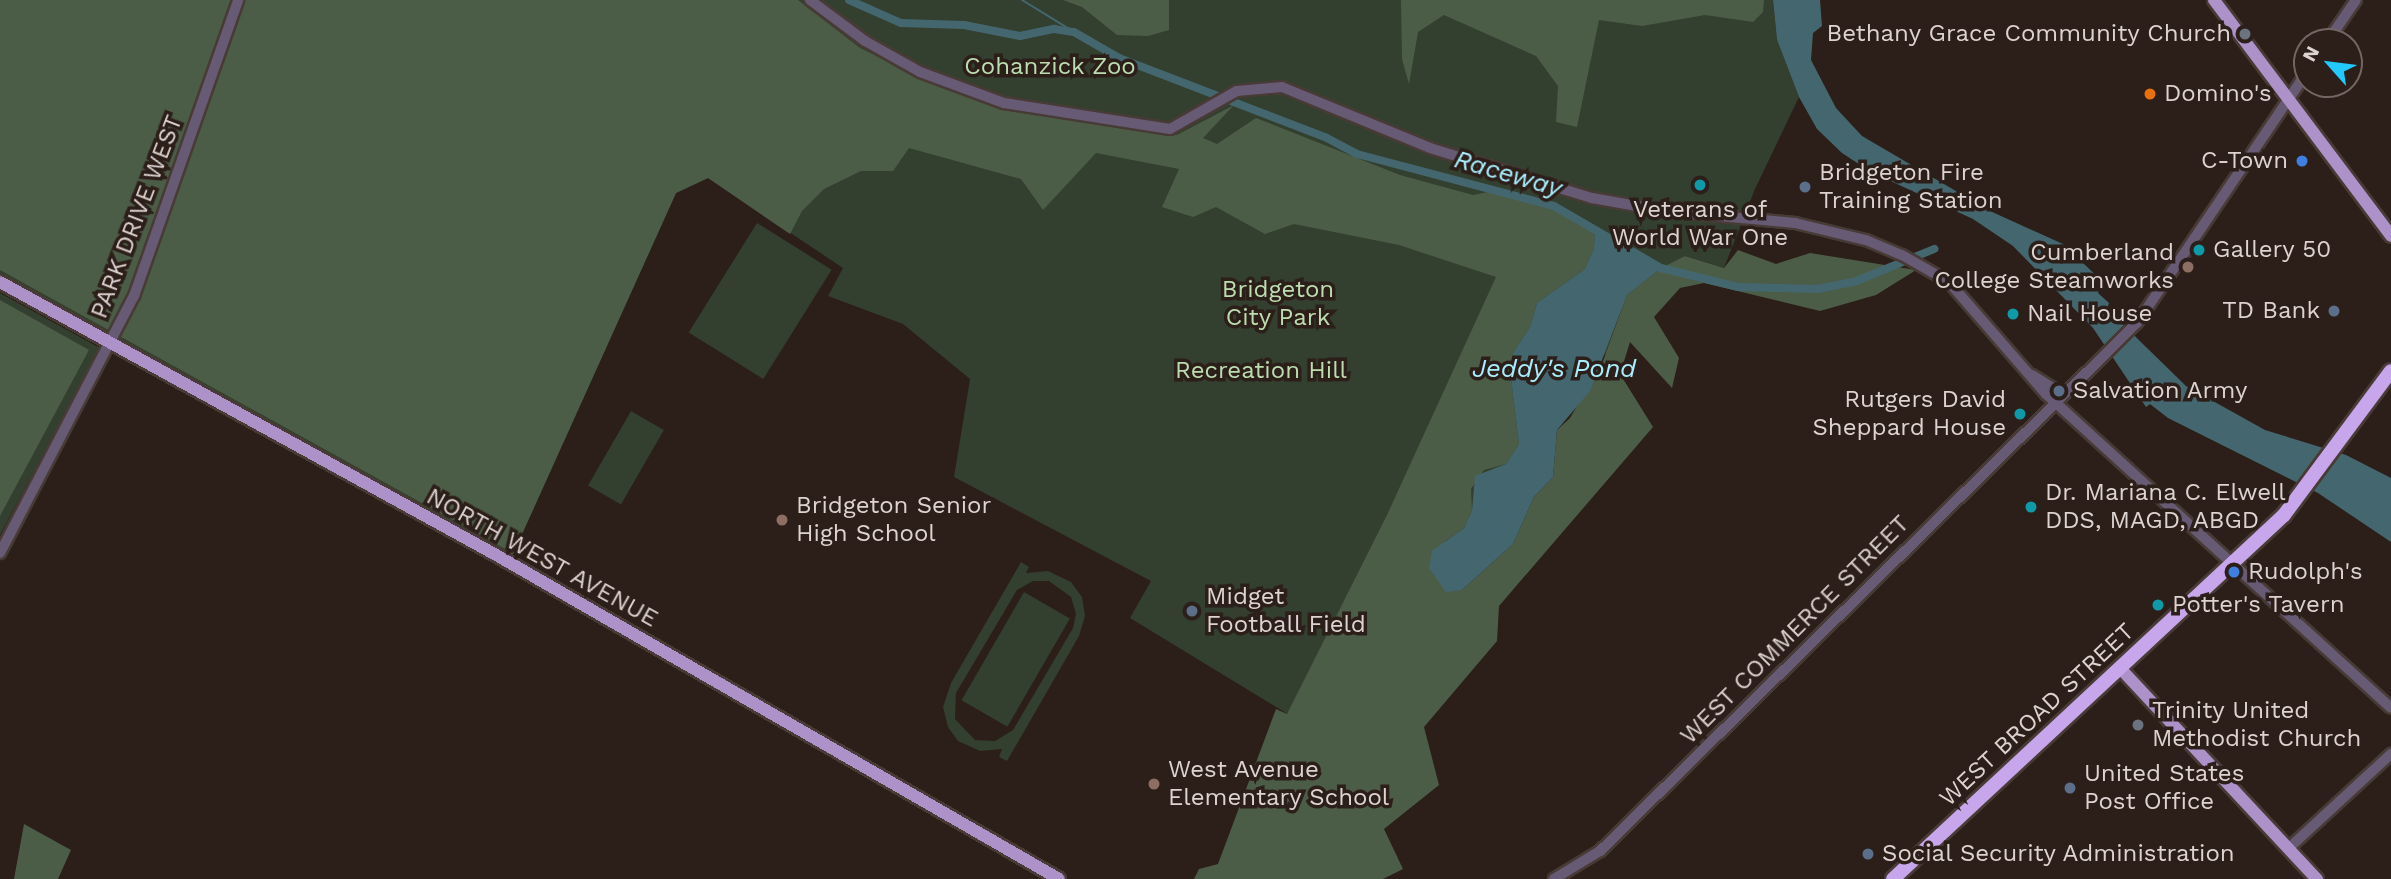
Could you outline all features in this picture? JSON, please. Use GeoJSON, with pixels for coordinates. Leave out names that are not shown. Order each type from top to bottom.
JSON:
{"type":"FeatureCollection","features":[{"type":"Feature","properties":{"kind":"highway","name":"WEST BROAD STREET"},"geometry":{"type":"LineString","coordinates":[[1893,879],[2234,562],[2300,495],[2336,442],[2391,371]]}},
{"type":"Feature","properties":{"kind":"main road"},"geometry":{"type":"LineString","coordinates":[[2214,0],[2391,236]]}},
{"type":"Feature","properties":{"kind":"main road","name":"NORTH WEST AVENUE"},"geometry":{"type":"LineString","coordinates":[[0,282],[507,561],[1059,879]]}},
{"type":"Feature","properties":{"kind":"main road"},"geometry":{"type":"LineString","coordinates":[[2120,668],[2317,879]]}},
{"type":"Feature","properties":{"kind":"street","name":"PARK DRIVE WEST"},"geometry":{"type":"LineString","coordinates":[[0,553],[111,343],[158,233],[238,0]]}},
{"type":"Feature","properties":{"kind":"street"},"geometry":{"type":"LineString","coordinates":[[810,0],[895,59],[979,95],[1153,128],[1186,122],[1237,91],[1291,89],[1430,148],[1592,198],[1665,211],[1795,223],[1866,240],[1902,254],[1949,282],[2032,375],[2033,381],[2234,562],[2391,709]]}},
{"type":"Feature","properties":{"kind":"street"},"geometry":{"type":"LineString","coordinates":[[2337,28],[2356,0]]}},
{"type":"Feature","properties":{"kind":"street","name":"WEST COMMERCE STREET"},"geometry":{"type":"LineString","coordinates":[[1554,879],[1600,851],[2130,329],[2172,275],[2293,92]]}},
{"type":"Feature","properties":{"kind":"street"},"geometry":{"type":"LineString","coordinates":[[2288,848],[2391,754]]}},
{"type":"Feature","properties":{"kind":"green space","name":"Bridgeton City Park"},"geometry":{"type":"Polygon","coordinates":[[[0,0],[1773,0],[1777,40],[1799,97],[1755,189],[1724,268],[1685,256],[1304,724],[1130,618],[1151,581],[954,477],[970,379],[903,324],[828,296],[843,268],[708,178],[676,193],[509,563],[0,281],[0,0]]]}},
{"type":"Feature","properties":{"kind":"green space"},"geometry":{"type":"Polygon","coordinates":[[[0,0],[798,0],[860,48],[926,80],[999,107],[1177,135],[1234,105],[1203,138],[1217,144],[1256,118],[1400,175],[1473,195],[1488,192],[1554,206],[1595,230],[1594,248],[1585,269],[1537,303],[1530,327],[1513,353],[1510,371],[1519,444],[1506,464],[1484,470],[1471,489],[1472,511],[1464,528],[1444,542],[1462,590],[1513,544],[1534,497],[1553,477],[1557,430],[1570,418],[1603,361],[1627,295],[1661,268],[1685,256],[1724,268],[1738,250],[1776,264],[1810,253],[1916,270],[1876,295],[1820,311],[1704,283],[1680,288],[1654,317],[1679,358],[1672,388],[1630,342],[1620,374],[1653,427],[1499,606],[1497,641],[1424,727],[1439,785],[1384,829],[1403,869],[1383,879],[1194,879],[1199,869],[1218,864],[1276,709],[1287,714],[1387,515],[1496,277],[1399,245],[1294,224],[1265,234],[1216,207],[1193,217],[1162,207],[1179,169],[1096,153],[1043,210],[1021,179],[909,148],[893,171],[861,171],[824,189],[802,211],[790,234],[708,178],[676,193],[509,563],[507,550],[0,270],[0,0]]]}},
{"type":"Feature","properties":{"kind":"green space"},"geometry":{"type":"Polygon","coordinates":[[[1063,0],[1169,0],[1169,30],[1148,36],[1117,35],[1082,7],[1063,0]]]}},
{"type":"Feature","properties":{"kind":"green space"},"geometry":{"type":"Polygon","coordinates":[[[1401,0],[1764,0],[1763,12],[1753,22],[1705,15],[1642,26],[1599,20],[1577,127],[1556,122],[1558,86],[1536,56],[1444,15],[1418,32],[1409,84],[1402,59],[1401,0]]]}},
{"type":"Feature","properties":{"kind":"green space"},"geometry":{"type":"Polygon","coordinates":[[[757,223],[832,270],[763,379],[689,332],[757,223]]]}},
{"type":"Feature","properties":{"kind":"green space"},"geometry":{"type":"Polygon","coordinates":[[[0,293],[100,348],[0,535],[0,293]]]}},
{"type":"Feature","properties":{"kind":"green space"},"geometry":{"type":"Polygon","coordinates":[[[0,300],[89,350],[0,516],[0,300]]]}},
{"type":"Feature","properties":{"kind":"green space"},"geometry":{"type":"Polygon","coordinates":[[[631,411],[664,430],[621,504],[588,485],[631,411]]]}},
{"type":"Feature","properties":{"kind":"green space"},"geometry":{"type":"Polygon","coordinates":[[[1021,562],[1029,567],[1026,573],[1048,571],[1071,582],[1082,597],[1085,616],[1079,636],[1007,761],[999,757],[1002,749],[980,751],[958,741],[948,727],[943,707],[951,683],[1021,562]],[[1033,581],[1017,590],[956,693],[955,719],[975,740],[995,741],[1013,730],[1073,628],[1076,614],[1071,597],[1049,581],[1033,581]]]}},
{"type":"Feature","properties":{"kind":"green space"},"geometry":{"type":"Polygon","coordinates":[[[1024,592],[1070,618],[1007,727],[962,700],[1024,592]]]}},
{"type":"Feature","properties":{"kind":"green space"},"geometry":{"type":"Polygon","coordinates":[[[24,824],[71,850],[58,879],[14,879],[24,824]]]}},
{"type":"Feature","properties":{"kind":"water"},"geometry":{"type":"Polygon","coordinates":[[[1773,0],[1820,0],[1822,26],[1813,33],[1811,60],[1836,108],[1862,136],[1990,211],[2063,244],[2103,282],[2098,293],[2109,303],[2107,309],[2186,386],[2265,430],[2346,455],[2391,478],[2391,542],[2318,493],[2168,418],[2150,404],[2146,407],[2093,328],[2013,246],[1973,219],[1871,172],[1842,153],[1817,129],[1799,97],[1777,40],[1773,0]]]}},
{"type":"Feature","properties":{"kind":"water","name":"Jeddy's Pond"},"geometry":{"type":"Polygon","coordinates":[[[1595,230],[1661,268],[1627,295],[1590,391],[1557,430],[1553,477],[1534,497],[1513,544],[1462,590],[1446,592],[1429,568],[1432,551],[1464,528],[1472,511],[1475,476],[1506,464],[1519,444],[1510,371],[1513,353],[1530,327],[1537,303],[1585,269],[1594,248],[1595,230]]]}},
{"type":"Feature","properties":{"kind":"waterway","name":"Raceway"},"geometry":{"type":"LineString","coordinates":[[849,0],[901,23],[964,25],[1020,36],[1054,29],[1074,32],[1119,58],[1325,137],[1357,154],[1554,206],[1661,268],[1738,287],[1817,289],[1854,282],[1934,249]]}},
{"type":"Feature","properties":{"kind":"waterway","name":"Raceway"},"geometry":{"type":"LineString","coordinates":[[1022,0],[1074,32]]}},
{"type":"Feature","properties":{"kind":"place","name":"Bethany Grace Community Church"},"geometry":{"type":"Point","coordinates":[2245,34]}},
{"type":"Feature","properties":{"kind":"place","name":"Domino's"},"geometry":{"type":"Point","coordinates":[2150,94]}},
{"type":"Feature","properties":{"kind":"place","name":"C-Town"},"geometry":{"type":"Point","coordinates":[2302,161]}},
{"type":"Feature","properties":{"kind":"place","name":"Veterans of World War One"},"geometry":{"type":"Point","coordinates":[1700,185]}},
{"type":"Feature","properties":{"kind":"place","name":"Bridgeton Fire Training Station"},"geometry":{"type":"Point","coordinates":[1805,187]}},
{"type":"Feature","properties":{"kind":"place","name":"Gallery 50"},"geometry":{"type":"Point","coordinates":[2199,250]}},
{"type":"Feature","properties":{"kind":"place","name":"Cumberland College Steamworks"},"geometry":{"type":"Point","coordinates":[2188,267]}},
{"type":"Feature","properties":{"kind":"place","name":"TD Bank"},"geometry":{"type":"Point","coordinates":[2334,311]}},
{"type":"Feature","properties":{"kind":"place","name":"Nail House"},"geometry":{"type":"Point","coordinates":[2013,314]}},
{"type":"Feature","properties":{"kind":"place","name":"Salvation Army"},"geometry":{"type":"Point","coordinates":[2059,391]}},
{"type":"Feature","properties":{"kind":"place","name":"Rutgers David Sheppard House"},"geometry":{"type":"Point","coordinates":[2020,414]}},
{"type":"Feature","properties":{"kind":"place","name":"Dr. Mariana C. Elwell DDS, MAGD, ABGD"},"geometry":{"type":"Point","coordinates":[2031,507]}},
{"type":"Feature","properties":{"kind":"place","name":"Bridgeton Senior High School"},"geometry":{"type":"Point","coordinates":[782,520]}},
{"type":"Feature","properties":{"kind":"place","name":"Rudolph's"},"geometry":{"type":"Point","coordinates":[2234,572]}},
{"type":"Feature","properties":{"kind":"place","name":"Potter's Tavern"},"geometry":{"type":"Point","coordinates":[2158,605]}},
{"type":"Feature","properties":{"kind":"place","name":"Midget Football Field"},"geometry":{"type":"Point","coordinates":[1192,611]}},
{"type":"Feature","properties":{"kind":"place","name":"Trinity United Methodist Church"},"geometry":{"type":"Point","coordinates":[2138,725]}},
{"type":"Feature","properties":{"kind":"place","name":"West Avenue Elementary School"},"geometry":{"type":"Point","coordinates":[1154,784]}},
{"type":"Feature","properties":{"kind":"place","name":"United States Post Office"},"geometry":{"type":"Point","coordinates":[2070,788]}},
{"type":"Feature","properties":{"kind":"place","name":"Social Security Administration"},"geometry":{"type":"Point","coordinates":[1868,854]}},
{"type":"Feature","properties":{"kind":"park label","name":"Cohanzick Zoo"},"geometry":{"type":"Point","coordinates":[1050,67]}},
{"type":"Feature","properties":{"kind":"park label","name":"Recreation Hill"},"geometry":{"type":"Point","coordinates":[1261,371]}}]}
